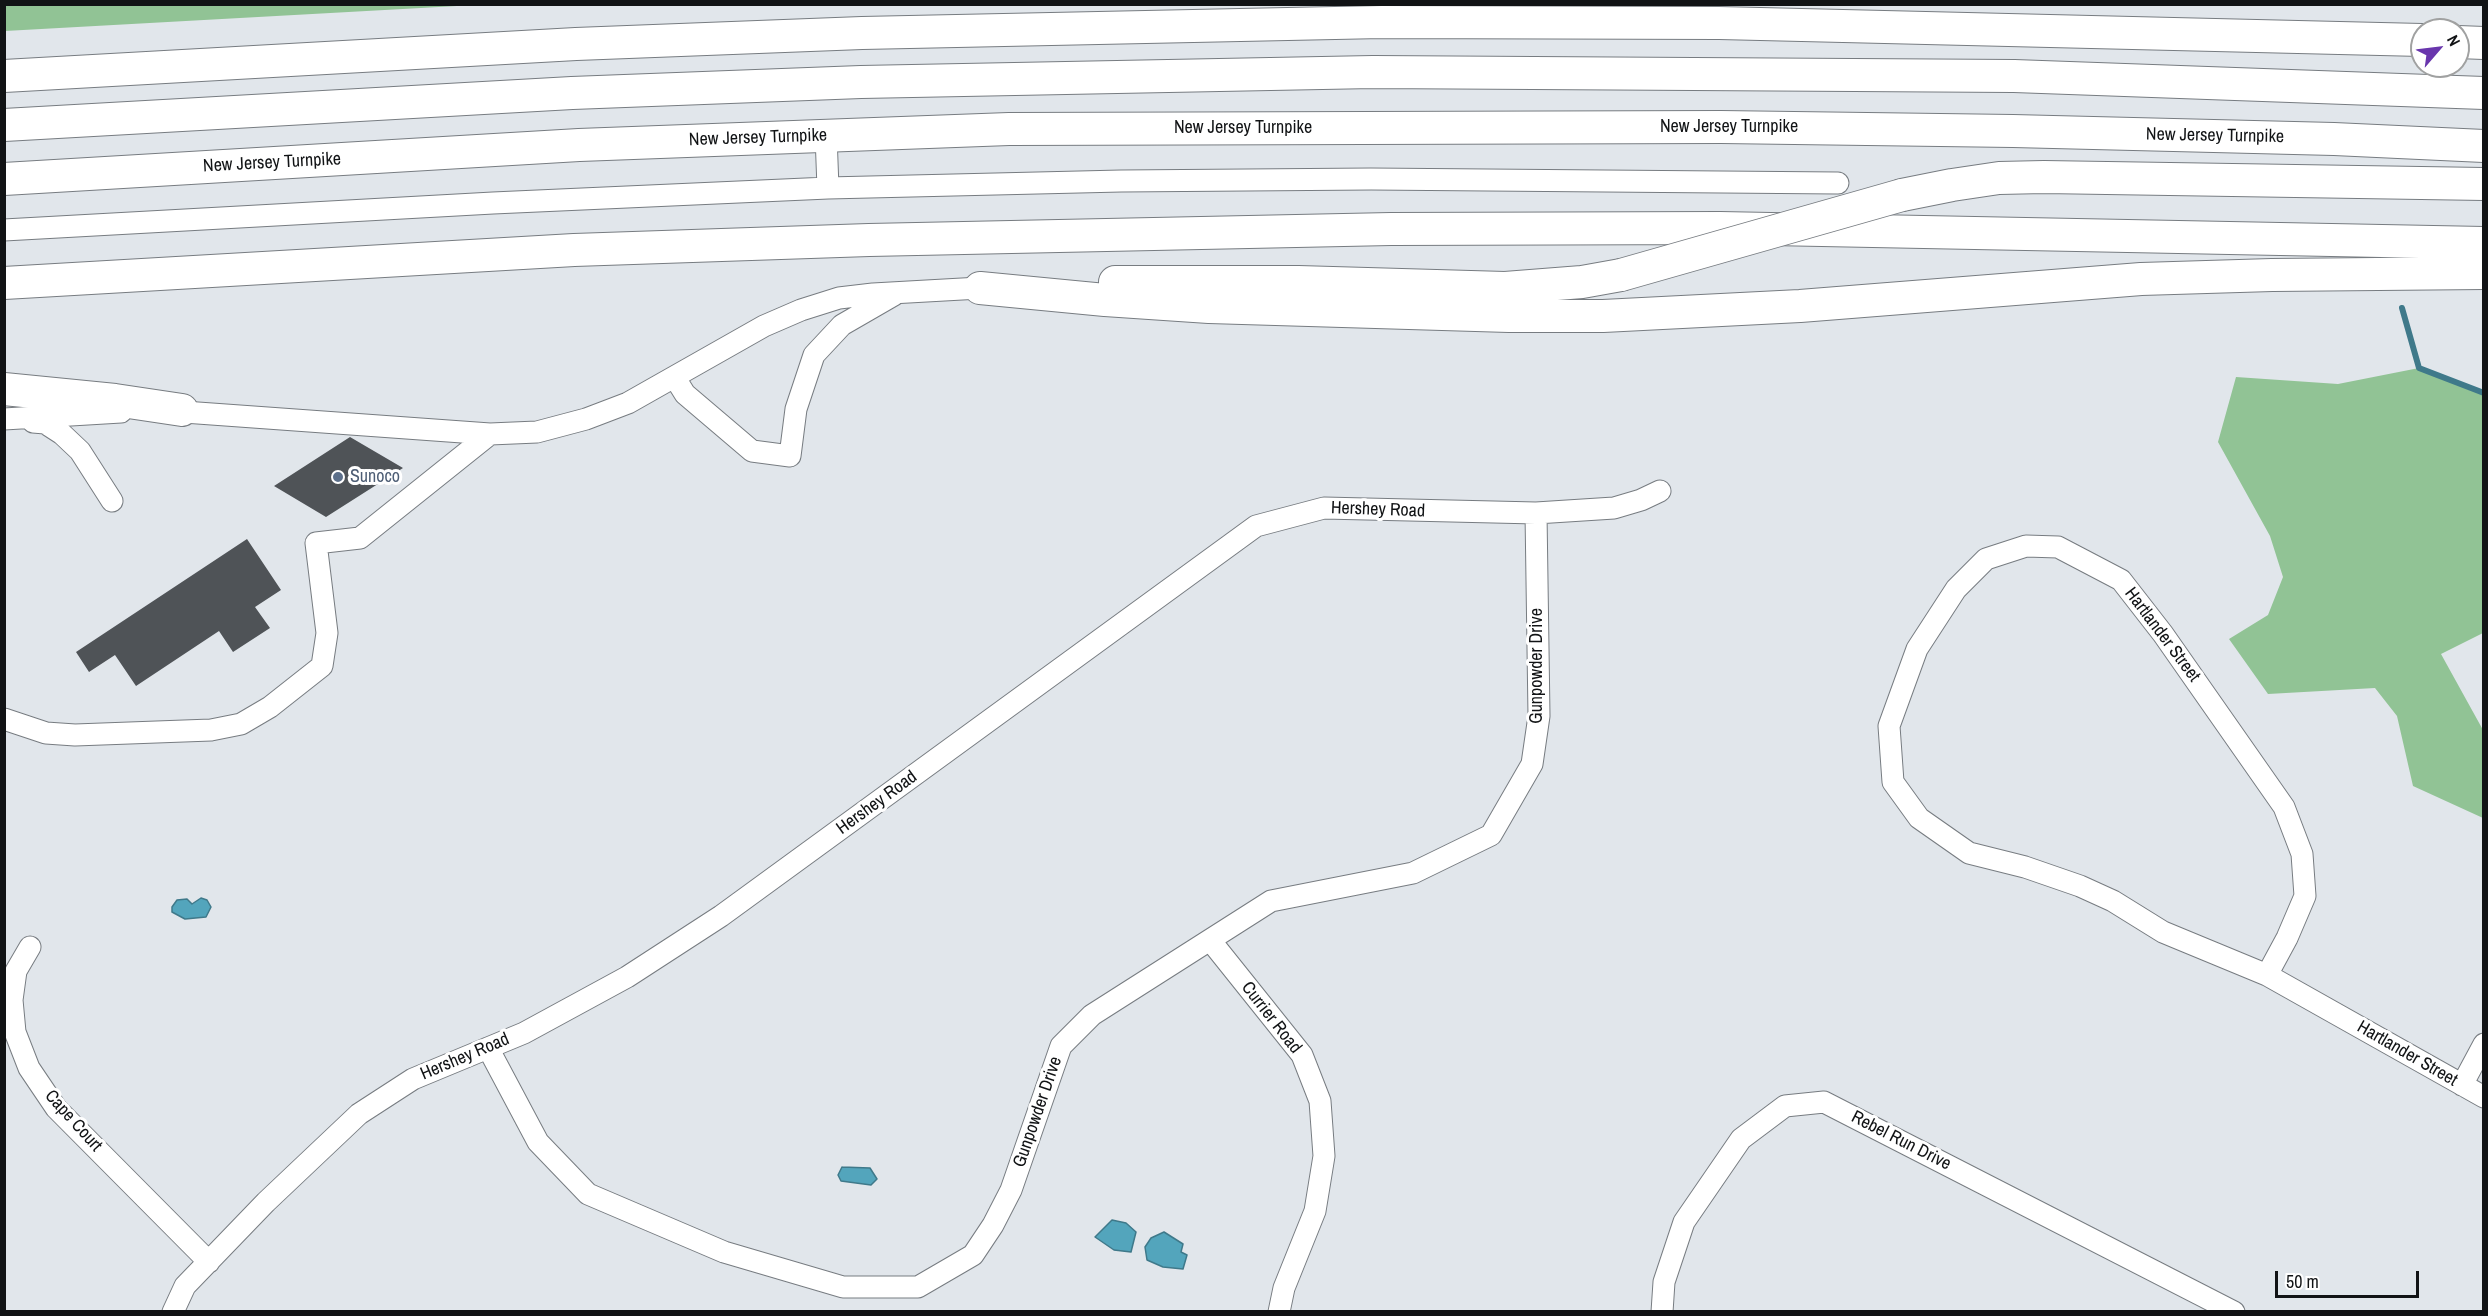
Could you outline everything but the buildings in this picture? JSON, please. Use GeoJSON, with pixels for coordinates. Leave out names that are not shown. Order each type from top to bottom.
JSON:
{"type":"FeatureCollection","features":[{"type":"Feature","properties":{"kind":"highway"},"geometry":{"type":"LineString","coordinates":[[4,76],[576,44],[862,33],[1382,22],[1719,23],[2410,40]]}},
{"type":"Feature","properties":{"kind":"highway"},"geometry":{"type":"LineString","coordinates":[[4,125],[572,93],[861,82],[1373,72],[2014,76],[2484,93]]}},
{"type":"Feature","properties":{"kind":"highway","name":"New Jersey Turnpike"},"geometry":{"type":"LineString","coordinates":[[4,179],[567,146],[1009,129],[1721,127],[2299,138],[2484,146]]}},
{"type":"Feature","properties":{"kind":"highway"},"geometry":{"type":"LineString","coordinates":[[980,288],[1200,280],[1505,288],[1582,282],[1621,275],[1902,195],[1999,178],[2484,184]]}},
{"type":"Feature","properties":{"kind":"highway"},"geometry":{"type":"LineString","coordinates":[[4,283],[574,250],[857,240],[1391,229],[1720,228],[2484,243]]}},
{"type":"Feature","properties":{"kind":"highway"},"geometry":{"type":"LineString","coordinates":[[980,288],[1209,307],[1509,316],[1603,316],[1800,306],[2141,279],[2484,273]]}},
{"type":"Feature","properties":{"kind":"highway"},"geometry":{"type":"LineString","coordinates":[[7,409],[115,400],[182,410]]}},
{"type":"Feature","properties":{"kind":"street"},"geometry":{"type":"LineString","coordinates":[[826,135],[828,188]]}},
{"type":"Feature","properties":{"kind":"street"},"geometry":{"type":"LineString","coordinates":[[4,230],[493,202],[828,188],[1121,181],[1371,179],[1838,183]]}},
{"type":"Feature","properties":{"kind":"street"},"geometry":{"type":"LineString","coordinates":[[182,410],[490,434],[537,432],[586,419],[628,404],[764,326],[801,310],[839,298],[980,288]]}},
{"type":"Feature","properties":{"kind":"street"},"geometry":{"type":"LineString","coordinates":[[675,378],[685,394],[752,451],[790,456],[796,409],[814,355],[842,325],[900,292]]}},
{"type":"Feature","properties":{"kind":"street"},"geometry":{"type":"LineString","coordinates":[[7,409],[45,423],[62,434],[80,451],[112,501]]}},
{"type":"Feature","properties":{"kind":"street"},"geometry":{"type":"LineString","coordinates":[[4,719],[46,733],[75,735],[212,730],[241,724],[270,707],[322,666],[327,633],[316,543],[360,538],[490,434]]}},
{"type":"Feature","properties":{"kind":"street","name":"Hershey Road"},"geometry":{"type":"LineString","coordinates":[[173,1311],[185,1286],[266,1202],[359,1114],[413,1079],[524,1033],[627,977],[721,916],[1256,526],[1324,508],[1536,513],[1614,508],[1641,500],[1660,491]]}},
{"type":"Feature","properties":{"kind":"street","name":"Gunpowder Drive"},"geometry":{"type":"LineString","coordinates":[[488,1048],[538,1142],[588,1194],[724,1252],[843,1287],[918,1287],[973,1255],[993,1225],[1011,1190],[1061,1046],[1092,1015],[1270,901],[1413,873],[1491,835],[1532,764],[1539,716],[1536,513]]}},
{"type":"Feature","properties":{"kind":"street","name":"Hartlander Street"},"geometry":{"type":"LineString","coordinates":[[2267,975],[2287,938],[2305,896],[2302,854],[2284,807],[2190,671],[2121,580],[2058,547],[2026,546],[1986,559],[1956,589],[1917,649],[1889,726],[1893,782],[1919,818],[1969,853],[2025,867],[2080,886],[2113,901],[2163,932],[2267,975],[2484,1097]]}},
{"type":"Feature","properties":{"kind":"street","name":"Currier Road"},"geometry":{"type":"LineString","coordinates":[[1210,940],[1302,1054],[1320,1101],[1324,1156],[1316,1211],[1284,1288],[1279,1311]]}},
{"type":"Feature","properties":{"kind":"street","name":"Cape Court"},"geometry":{"type":"LineString","coordinates":[[30,947],[16,971],[12,1000],[15,1032],[30,1068],[56,1108],[209,1262]]}},
{"type":"Feature","properties":{"kind":"street"},"geometry":{"type":"LineString","coordinates":[[2462,1086],[2484,1044]]}},
{"type":"Feature","properties":{"kind":"street","name":"Rebel Run Drive"},"geometry":{"type":"LineString","coordinates":[[1662,1311],[1664,1281],[1684,1222],[1741,1139],[1785,1107],[1824,1102],[2234,1311]]}},
{"type":"Feature","properties":{"kind":"green space"},"geometry":{"type":"Polygon","coordinates":[[[5,4],[475,4],[475,5],[5,31],[5,4]]]}},
{"type":"Feature","properties":{"kind":"green space"},"geometry":{"type":"Polygon","coordinates":[[[2419,368],[2483,393],[2483,633],[2441,654],[2483,730],[2483,818],[2413,786],[2397,716],[2375,688],[2268,694],[2229,639],[2268,615],[2283,577],[2270,536],[2218,442],[2236,377],[2338,384],[2419,368]]]}},
{"type":"Feature","properties":{"kind":"water"},"geometry":{"type":"Polygon","coordinates":[[[201,898],[207,900],[211,907],[206,917],[185,919],[172,912],[172,907],[177,900],[187,899],[192,904],[201,898]]]}},
{"type":"Feature","properties":{"kind":"water"},"geometry":{"type":"Polygon","coordinates":[[[842,1167],[870,1168],[877,1179],[871,1185],[841,1181],[838,1175],[842,1167]]]}},
{"type":"Feature","properties":{"kind":"water"},"geometry":{"type":"Polygon","coordinates":[[[1112,1220],[1126,1223],[1136,1232],[1131,1252],[1114,1250],[1095,1237],[1112,1220]]]}},
{"type":"Feature","properties":{"kind":"water"},"geometry":{"type":"Polygon","coordinates":[[[1164,1232],[1183,1244],[1181,1252],[1187,1255],[1183,1269],[1163,1267],[1147,1260],[1145,1247],[1151,1238],[1164,1232]]]}},
{"type":"Feature","properties":{"kind":"waterway"},"geometry":{"type":"LineString","coordinates":[[2402,308],[2419,368],[2484,393]]}},
{"type":"Feature","properties":{"kind":"place","name":"Sunoco"},"geometry":{"type":"Point","coordinates":[338,477]}}]}
